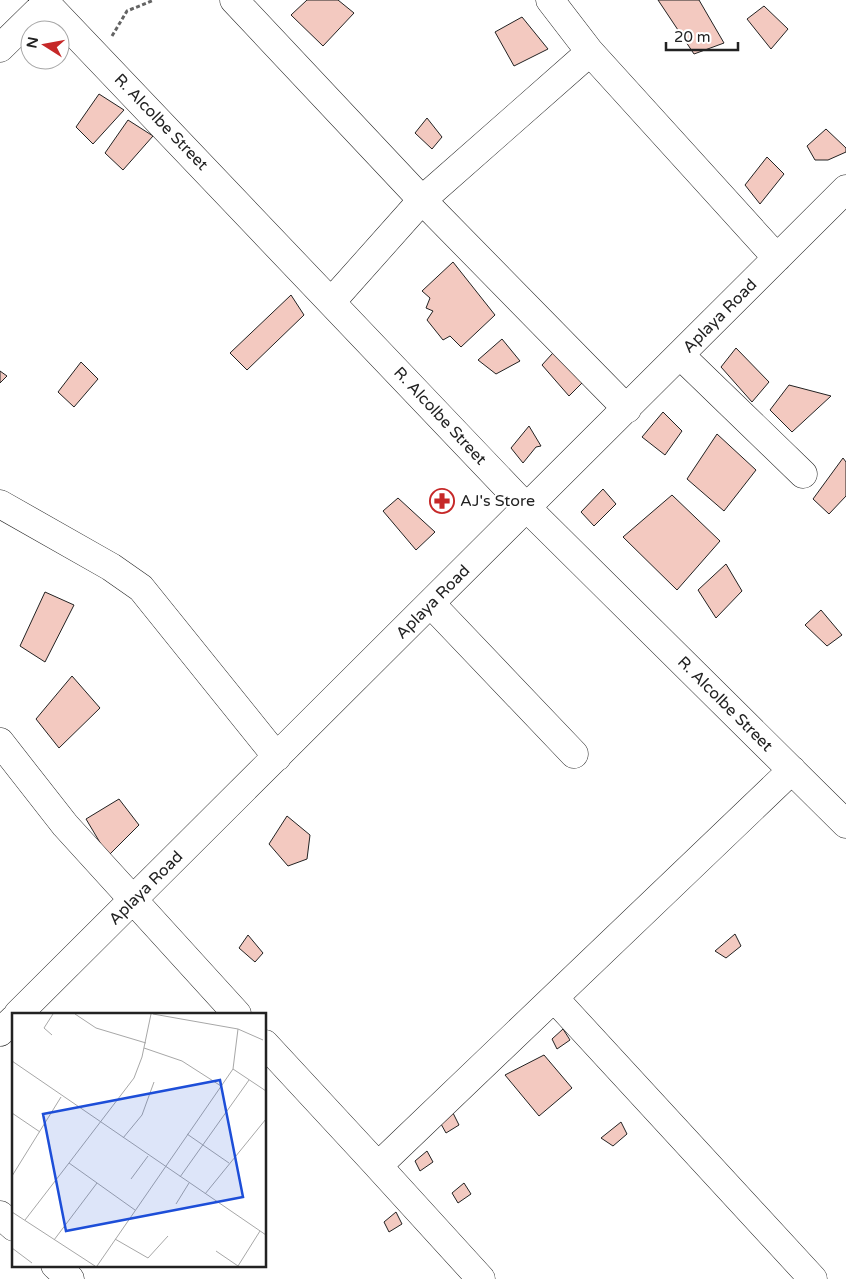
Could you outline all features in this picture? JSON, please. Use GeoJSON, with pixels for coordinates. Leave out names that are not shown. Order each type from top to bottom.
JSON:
{"type":"FeatureCollection","features":[{"type":"Feature","properties":{"kind":"street"},"geometry":{"type":"LineString","coordinates":[[234,0],[422,200],[627,409]]}},
{"type":"Feature","properties":{"kind":"street"},"geometry":{"type":"LineString","coordinates":[[550,0],[590,52],[777,258]]}},
{"type":"Feature","properties":{"kind":"street","name":"R. Alcolbe Street"},"geometry":{"type":"LineString","coordinates":[[44,2],[101,59],[527,508],[846,824]]}},
{"type":"Feature","properties":{"kind":"street"},"geometry":{"type":"LineString","coordinates":[[0,48],[44,2]]}},
{"type":"Feature","properties":{"kind":"street"},"geometry":{"type":"LineString","coordinates":[[332,301],[422,200],[590,52]]}},
{"type":"Feature","properties":{"kind":"street","name":"Aplaya Road"},"geometry":{"type":"LineString","coordinates":[[19,1013],[627,409],[846,188]]}},
{"type":"Feature","properties":{"kind":"street"},"geometry":{"type":"LineString","coordinates":[[680,355],[803,474]]}},
{"type":"Feature","properties":{"kind":"street"},"geometry":{"type":"LineString","coordinates":[[0,504],[111,567],[141,588],[278,757]]}},
{"type":"Feature","properties":{"kind":"street"},"geometry":{"type":"LineString","coordinates":[[431,604],[574,754]]}},
{"type":"Feature","properties":{"kind":"street"},"geometry":{"type":"LineString","coordinates":[[0,742],[65,825],[236,1013]]}},
{"type":"Feature","properties":{"kind":"street"},"geometry":{"type":"LineString","coordinates":[[378,1166],[792,770]]}},
{"type":"Feature","properties":{"kind":"street"},"geometry":{"type":"LineString","coordinates":[[554,998],[813,1279]]}},
{"type":"Feature","properties":{"kind":"street"},"geometry":{"type":"LineString","coordinates":[[0,1032],[12,1021]]}},
{"type":"Feature","properties":{"kind":"street"},"geometry":{"type":"LineString","coordinates":[[266,1045],[481,1279]]}},
{"type":"Feature","properties":{"kind":"street"},"geometry":{"type":"LineString","coordinates":[[0,1215],[12,1225]]}},
{"type":"Feature","properties":{"kind":"street"},"geometry":{"type":"LineString","coordinates":[[56,1266],[70,1279]]}},
{"type":"Feature","properties":{"kind":"path"},"geometry":{"type":"LineString","coordinates":[[101,59],[119,21],[127,11],[154,0]]}},
{"type":"Feature","properties":{"kind":"building"},"geometry":{"type":"Polygon","coordinates":[[[307,0],[338,0],[354,13],[323,46],[291,15],[307,0]]]}},
{"type":"Feature","properties":{"kind":"building"},"geometry":{"type":"Polygon","coordinates":[[[658,0],[699,0],[724,43],[694,54],[658,0]]]}},
{"type":"Feature","properties":{"kind":"building"},"geometry":{"type":"Polygon","coordinates":[[[764,6],[788,29],[771,49],[747,19],[764,6]]]}},
{"type":"Feature","properties":{"kind":"building"},"geometry":{"type":"Polygon","coordinates":[[[522,17],[548,49],[514,66],[495,32],[522,17]]]}},
{"type":"Feature","properties":{"kind":"building"},"geometry":{"type":"Polygon","coordinates":[[[99,94],[124,110],[93,144],[76,127],[99,94]]]}},
{"type":"Feature","properties":{"kind":"building"},"geometry":{"type":"Polygon","coordinates":[[[427,118],[442,137],[432,149],[415,133],[427,118]]]}},
{"type":"Feature","properties":{"kind":"building"},"geometry":{"type":"Polygon","coordinates":[[[128,120],[153,136],[123,170],[105,153],[128,120]]]}},
{"type":"Feature","properties":{"kind":"building"},"geometry":{"type":"Polygon","coordinates":[[[826,129],[846,148],[846,152],[828,160],[815,160],[807,146],[826,129]]]}},
{"type":"Feature","properties":{"kind":"building"},"geometry":{"type":"Polygon","coordinates":[[[767,157],[784,174],[760,204],[745,185],[767,157]]]}},
{"type":"Feature","properties":{"kind":"building"},"geometry":{"type":"Polygon","coordinates":[[[453,262],[495,315],[461,347],[450,336],[443,340],[427,320],[433,311],[426,308],[430,298],[422,291],[453,262]]]}},
{"type":"Feature","properties":{"kind":"building"},"geometry":{"type":"Polygon","coordinates":[[[291,295],[304,315],[247,370],[230,353],[291,295]]]}},
{"type":"Feature","properties":{"kind":"building"},"geometry":{"type":"Polygon","coordinates":[[[502,339],[520,361],[496,374],[478,360],[502,339]]]}},
{"type":"Feature","properties":{"kind":"building"},"geometry":{"type":"Polygon","coordinates":[[[562,343],[591,374],[569,396],[542,365],[562,343]]]}},
{"type":"Feature","properties":{"kind":"building"},"geometry":{"type":"Polygon","coordinates":[[[736,348],[769,382],[752,402],[721,367],[736,348]]]}},
{"type":"Feature","properties":{"kind":"building"},"geometry":{"type":"Polygon","coordinates":[[[81,362],[98,379],[74,407],[58,392],[81,362]]]}},
{"type":"Feature","properties":{"kind":"building"},"geometry":{"type":"Polygon","coordinates":[[[0,371],[7,376],[0,383],[0,371]]]}},
{"type":"Feature","properties":{"kind":"building"},"geometry":{"type":"Polygon","coordinates":[[[789,385],[831,396],[792,432],[770,410],[789,385]]]}},
{"type":"Feature","properties":{"kind":"building"},"geometry":{"type":"Polygon","coordinates":[[[663,412],[682,431],[665,455],[642,437],[663,412]]]}},
{"type":"Feature","properties":{"kind":"building"},"geometry":{"type":"Polygon","coordinates":[[[529,426],[541,446],[536,447],[523,463],[511,448],[529,426]]]}},
{"type":"Feature","properties":{"kind":"building"},"geometry":{"type":"Polygon","coordinates":[[[717,434],[756,470],[724,511],[687,479],[717,434]]]}},
{"type":"Feature","properties":{"kind":"building"},"geometry":{"type":"Polygon","coordinates":[[[843,458],[846,462],[846,496],[829,514],[813,499],[843,458]]]}},
{"type":"Feature","properties":{"kind":"building"},"geometry":{"type":"Polygon","coordinates":[[[603,489],[616,504],[594,526],[581,512],[603,489]]]}},
{"type":"Feature","properties":{"kind":"building"},"geometry":{"type":"Polygon","coordinates":[[[672,495],[720,541],[677,590],[623,537],[672,495]]]}},
{"type":"Feature","properties":{"kind":"building"},"geometry":{"type":"Polygon","coordinates":[[[398,498],[435,532],[416,550],[383,511],[398,498]]]}},
{"type":"Feature","properties":{"kind":"building"},"geometry":{"type":"Polygon","coordinates":[[[726,564],[742,591],[716,618],[698,590],[726,564]]]}},
{"type":"Feature","properties":{"kind":"building"},"geometry":{"type":"Polygon","coordinates":[[[45,592],[74,605],[45,662],[20,646],[45,592]]]}},
{"type":"Feature","properties":{"kind":"building"},"geometry":{"type":"Polygon","coordinates":[[[821,610],[842,635],[827,646],[805,625],[821,610]]]}},
{"type":"Feature","properties":{"kind":"building"},"geometry":{"type":"Polygon","coordinates":[[[72,676],[100,708],[59,748],[36,719],[72,676]]]}},
{"type":"Feature","properties":{"kind":"building"},"geometry":{"type":"Polygon","coordinates":[[[119,799],[139,825],[108,856],[86,819],[119,799]]]}},
{"type":"Feature","properties":{"kind":"building"},"geometry":{"type":"Polygon","coordinates":[[[287,816],[310,835],[307,859],[288,866],[269,844],[287,816]]]}},
{"type":"Feature","properties":{"kind":"building"},"geometry":{"type":"Polygon","coordinates":[[[735,934],[741,946],[726,958],[715,951],[735,934]]]}},
{"type":"Feature","properties":{"kind":"building"},"geometry":{"type":"Polygon","coordinates":[[[248,935],[263,953],[255,962],[239,948],[248,935]]]}},
{"type":"Feature","properties":{"kind":"building"},"geometry":{"type":"Polygon","coordinates":[[[563,1029],[570,1040],[557,1049],[552,1039],[563,1029]]]}},
{"type":"Feature","properties":{"kind":"building"},"geometry":{"type":"Polygon","coordinates":[[[544,1055],[572,1088],[539,1116],[505,1075],[544,1055]]]}},
{"type":"Feature","properties":{"kind":"building"},"geometry":{"type":"Polygon","coordinates":[[[453,1113],[459,1125],[446,1133],[441,1124],[453,1113]]]}},
{"type":"Feature","properties":{"kind":"building"},"geometry":{"type":"Polygon","coordinates":[[[621,1122],[627,1134],[613,1146],[601,1138],[621,1122]]]}},
{"type":"Feature","properties":{"kind":"building"},"geometry":{"type":"Polygon","coordinates":[[[427,1151],[433,1162],[420,1171],[415,1161],[427,1151]]]}},
{"type":"Feature","properties":{"kind":"building"},"geometry":{"type":"Polygon","coordinates":[[[464,1183],[471,1194],[458,1203],[452,1193],[464,1183]]]}},
{"type":"Feature","properties":{"kind":"building"},"geometry":{"type":"Polygon","coordinates":[[[396,1212],[402,1224],[389,1232],[384,1222],[396,1212]]]}},
{"type":"Feature","properties":{"kind":"place","name":"AJ's Store"},"geometry":{"type":"Point","coordinates":[442,501]}}]}
